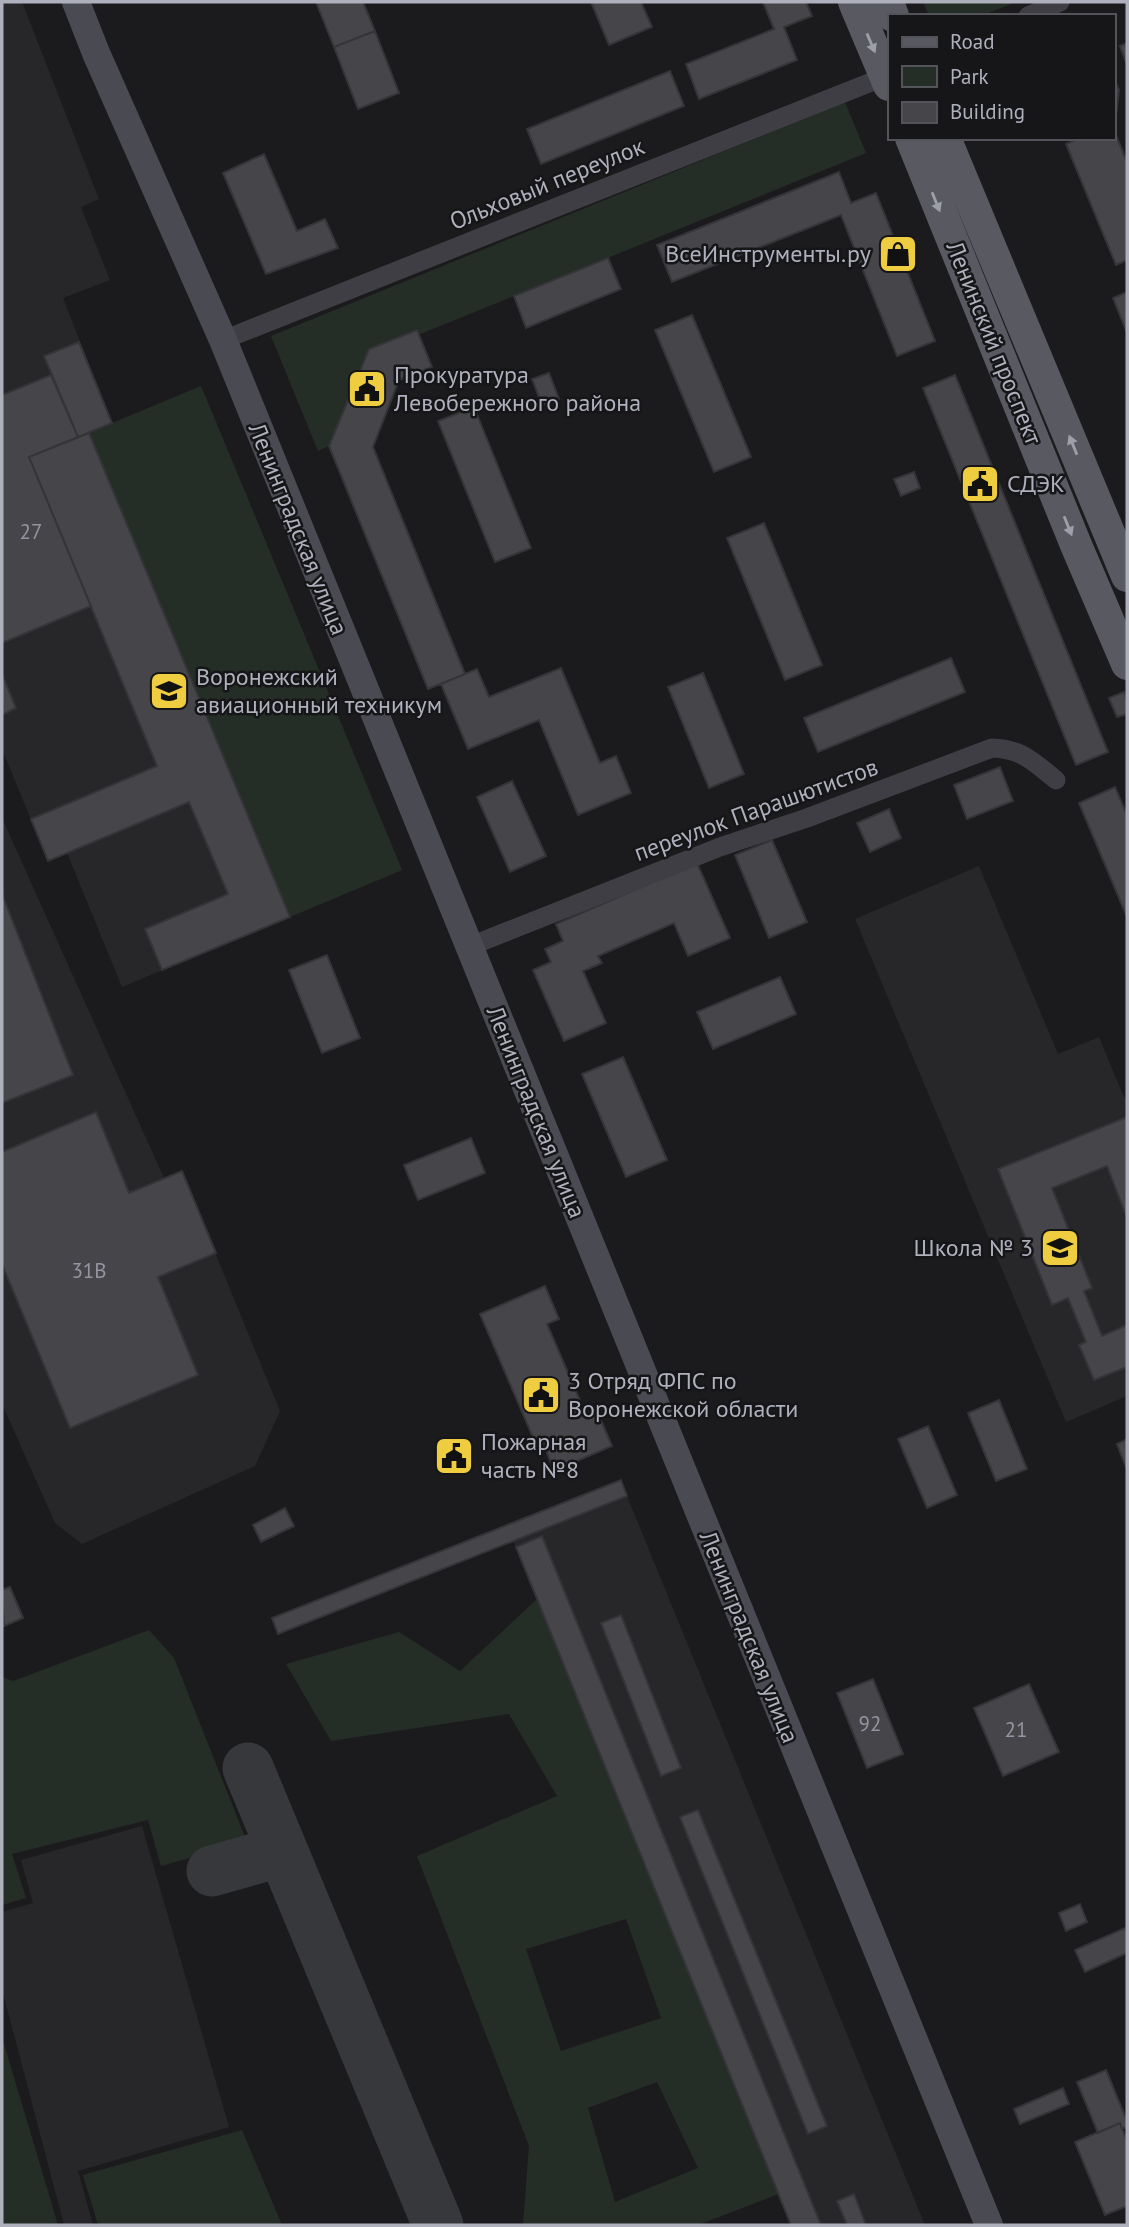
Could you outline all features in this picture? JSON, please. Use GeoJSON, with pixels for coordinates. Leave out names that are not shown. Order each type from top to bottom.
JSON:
{"type":"FeatureCollection","features":[{"type":"Feature","properties":{"kind":"main road","name":"Ленинградская улица"},"geometry":{"type":"LineString","coordinates":[[76,2],[223,340],[989,2225]]}},
{"type":"Feature","properties":{"kind":"main road"},"geometry":{"type":"LineString","coordinates":[[854,2],[888,79]]}},
{"type":"Feature","properties":{"kind":"main road","name":"Ленинский проспект"},"geometry":{"type":"LineString","coordinates":[[912,140],[1127,664]]}},
{"type":"Feature","properties":{"kind":"main road","name":"Ленинский проспект"},"geometry":{"type":"LineString","coordinates":[[946,140],[1127,576]]}},
{"type":"Feature","properties":{"kind":"street"},"geometry":{"type":"LineString","coordinates":[[1033,14],[1060,2]]}},
{"type":"Feature","properties":{"kind":"street","name":"Ольховый переулок"},"geometry":{"type":"LineString","coordinates":[[223,340],[888,79]]}},
{"type":"Feature","properties":{"kind":"street","name":"переулок Парашютистов"},"geometry":{"type":"LineString","coordinates":[[468,947],[720,847],[807,818],[992,748],[1010,749],[1028,758],[1056,780]]}},
{"type":"Feature","properties":{"kind":"shaded area","name":"Воронежский авиационный техникум"},"geometry":{"type":"Polygon","coordinates":[[[2,2],[22,2],[99,199],[81,207],[110,280],[63,298],[112,423],[201,386],[402,870],[122,987],[67,853],[48,861],[2,749],[2,2]]]}},
{"type":"Feature","properties":{"kind":"shaded area"},"geometry":{"type":"Polygon","coordinates":[[[2,818],[164,1178],[182,1172],[280,1411],[255,1466],[82,1544],[55,1523],[2,1404],[2,818]]]}},
{"type":"Feature","properties":{"kind":"shaded area","name":"Школа № 3"},"geometry":{"type":"Polygon","coordinates":[[[979,866],[1058,1054],[1099,1037],[1127,1100],[1127,1396],[1066,1422],[855,919],[979,866]]]}},
{"type":"Feature","properties":{"kind":"shaded area"},"geometry":{"type":"Polygon","coordinates":[[[627,1496],[925,2225],[791,2225],[513,1541],[627,1496]]]}},
{"type":"Feature","properties":{"kind":"shaded area"},"geometry":{"type":"Polygon","coordinates":[[[142,1826],[229,2127],[78,2171],[93,2225],[64,2225],[2,1989],[2,1912],[33,1903],[21,1860],[142,1826]]]}},
{"type":"Feature","properties":{"kind":"green space"},"geometry":{"type":"Polygon","coordinates":[[[923,2],[1014,3],[986,14],[928,14],[923,2]]]}},
{"type":"Feature","properties":{"kind":"green space"},"geometry":{"type":"Polygon","coordinates":[[[845,102],[866,153],[418,335],[416,330],[369,349],[329,446],[318,451],[271,336],[845,102]]]}},
{"type":"Feature","properties":{"kind":"green space"},"geometry":{"type":"Polygon","coordinates":[[[201,386],[402,870],[290,917],[89,433],[201,386]]]}},
{"type":"Feature","properties":{"kind":"green space"},"geometry":{"type":"Polygon","coordinates":[[[537,1599],[779,2194],[698,2225],[523,2225],[529,2146],[417,1856],[557,1796],[509,1714],[331,1741],[286,1664],[399,1632],[460,1671],[537,1599]],[[626,1919],[526,1949],[561,2051],[661,2018],[626,1919]],[[657,2082],[588,2108],[615,2202],[698,2168],[657,2082]]]}},
{"type":"Feature","properties":{"kind":"green space"},"geometry":{"type":"Polygon","coordinates":[[[149,1630],[174,1658],[247,1842],[161,1866],[148,1820],[12,1854],[26,1898],[2,1905],[2,1677],[13,1681],[149,1630]]]}},
{"type":"Feature","properties":{"kind":"green space"},"geometry":{"type":"Polygon","coordinates":[[[2,2037],[58,2225],[2,2225],[2,2037]]]}},
{"type":"Feature","properties":{"kind":"green space"},"geometry":{"type":"Polygon","coordinates":[[[242,2130],[282,2225],[98,2225],[83,2175],[242,2130]]]}},
{"type":"Feature","properties":{"kind":"building"},"geometry":{"type":"Polygon","coordinates":[[[316,2],[363,2],[375,31],[334,47],[316,2]]]}},
{"type":"Feature","properties":{"kind":"building"},"geometry":{"type":"Polygon","coordinates":[[[591,2],[641,2],[652,27],[609,45],[591,2]]]}},
{"type":"Feature","properties":{"kind":"building"},"geometry":{"type":"Polygon","coordinates":[[[763,2],[806,2],[812,16],[784,27],[797,60],[699,99],[686,64],[774,29],[763,2]]]}},
{"type":"Feature","properties":{"kind":"building"},"geometry":{"type":"Polygon","coordinates":[[[375,31],[399,93],[358,109],[334,47],[375,31]]]}},
{"type":"Feature","properties":{"kind":"building"},"geometry":{"type":"Polygon","coordinates":[[[1127,43],[1127,65],[1120,46],[1127,43]]]}},
{"type":"Feature","properties":{"kind":"building"},"geometry":{"type":"Polygon","coordinates":[[[670,71],[684,106],[541,164],[527,129],[670,71]]]}},
{"type":"Feature","properties":{"kind":"building"},"geometry":{"type":"Polygon","coordinates":[[[1115,81],[1119,90],[1115,115],[1115,81]]]}},
{"type":"Feature","properties":{"kind":"building"},"geometry":{"type":"Polygon","coordinates":[[[1115,133],[1127,162],[1127,260],[1116,265],[1066,144],[1075,140],[1115,140],[1115,133]]]}},
{"type":"Feature","properties":{"kind":"building"},"geometry":{"type":"Polygon","coordinates":[[[264,154],[297,231],[325,219],[338,248],[266,274],[223,173],[264,154]]]}},
{"type":"Feature","properties":{"kind":"building"},"geometry":{"type":"Polygon","coordinates":[[[839,172],[851,203],[876,193],[935,341],[897,356],[841,215],[672,282],[657,245],[839,172]]]}},
{"type":"Feature","properties":{"kind":"building"},"geometry":{"type":"Polygon","coordinates":[[[608,258],[621,289],[526,328],[514,296],[608,258]]]}},
{"type":"Feature","properties":{"kind":"building"},"geometry":{"type":"Polygon","coordinates":[[[1127,292],[1127,333],[1113,298],[1127,292]]]}},
{"type":"Feature","properties":{"kind":"building"},"geometry":{"type":"Polygon","coordinates":[[[692,315],[751,457],[714,472],[655,330],[692,315]]]}},
{"type":"Feature","properties":{"kind":"building"},"geometry":{"type":"Polygon","coordinates":[[[417,330],[432,367],[399,380],[373,447],[465,674],[428,689],[329,446],[369,349],[417,330]]]}},
{"type":"Feature","properties":{"kind":"building"},"geometry":{"type":"Polygon","coordinates":[[[79,342],[112,423],[78,437],[44,356],[79,342]]]}},
{"type":"Feature","properties":{"kind":"building"},"geometry":{"type":"Polygon","coordinates":[[[549,373],[559,399],[542,405],[532,379],[549,373]]]}},
{"type":"Feature","properties":{"kind":"building"},"geometry":{"type":"Polygon","coordinates":[[[51,375],[78,437],[29,457],[91,606],[2,643],[2,395],[51,375]]]}},
{"type":"Feature","properties":{"kind":"building"},"geometry":{"type":"Polygon","coordinates":[[[955,375],[1108,752],[1076,765],[923,388],[955,375]]]}},
{"type":"Feature","properties":{"kind":"building"},"geometry":{"type":"Polygon","coordinates":[[[474,407],[531,548],[495,562],[438,421],[474,407]]]}},
{"type":"Feature","properties":{"kind":"building"},"geometry":{"type":"Polygon","coordinates":[[[89,433],[290,917],[162,970],[145,929],[228,894],[189,802],[48,861],[31,819],[157,766],[29,457],[89,433]]]}},
{"type":"Feature","properties":{"kind":"building"},"geometry":{"type":"Polygon","coordinates":[[[914,472],[920,488],[901,496],[894,479],[914,472]]]}},
{"type":"Feature","properties":{"kind":"building"},"geometry":{"type":"Polygon","coordinates":[[[764,523],[822,665],[785,680],[727,538],[764,523]]]}},
{"type":"Feature","properties":{"kind":"building"},"geometry":{"type":"Polygon","coordinates":[[[951,658],[965,692],[818,752],[804,718],[951,658]]]}},
{"type":"Feature","properties":{"kind":"building"},"geometry":{"type":"Polygon","coordinates":[[[561,668],[600,763],[616,756],[631,793],[578,815],[539,720],[468,749],[441,684],[477,669],[489,697],[561,668]]]}},
{"type":"Feature","properties":{"kind":"building"},"geometry":{"type":"Polygon","coordinates":[[[703,673],[744,774],[709,788],[668,687],[703,673]]]}},
{"type":"Feature","properties":{"kind":"building"},"geometry":{"type":"Polygon","coordinates":[[[2,674],[16,708],[2,715],[2,674]]]}},
{"type":"Feature","properties":{"kind":"building"},"geometry":{"type":"Polygon","coordinates":[[[1124,692],[1127,714],[1117,717],[1109,698],[1124,692]]]}},
{"type":"Feature","properties":{"kind":"building"},"geometry":{"type":"Polygon","coordinates":[[[1000,767],[1013,801],[967,819],[954,785],[1000,767]]]}},
{"type":"Feature","properties":{"kind":"building"},"geometry":{"type":"Polygon","coordinates":[[[512,781],[546,856],[510,872],[477,797],[512,781]]]}},
{"type":"Feature","properties":{"kind":"building"},"geometry":{"type":"Polygon","coordinates":[[[1115,787],[1127,815],[1127,917],[1079,803],[1115,787]]]}},
{"type":"Feature","properties":{"kind":"building"},"geometry":{"type":"Polygon","coordinates":[[[889,809],[901,838],[870,852],[857,823],[889,809]]]}},
{"type":"Feature","properties":{"kind":"building"},"geometry":{"type":"Polygon","coordinates":[[[772,840],[807,922],[769,938],[735,855],[772,840]]]}},
{"type":"Feature","properties":{"kind":"building"},"geometry":{"type":"Polygon","coordinates":[[[697,863],[730,938],[688,956],[674,923],[598,956],[602,963],[583,971],[606,1023],[564,1041],[533,970],[551,962],[545,949],[563,941],[556,924],[697,863]]]}},
{"type":"Feature","properties":{"kind":"building"},"geometry":{"type":"Polygon","coordinates":[[[2,894],[73,1075],[2,1103],[2,894]]]}},
{"type":"Feature","properties":{"kind":"building"},"geometry":{"type":"Polygon","coordinates":[[[327,955],[360,1038],[322,1053],[289,970],[327,955]]]}},
{"type":"Feature","properties":{"kind":"building"},"geometry":{"type":"Polygon","coordinates":[[[780,977],[796,1014],[713,1049],[697,1012],[780,977]]]}},
{"type":"Feature","properties":{"kind":"building"},"geometry":{"type":"Polygon","coordinates":[[[623,1057],[667,1160],[626,1177],[582,1074],[623,1057]]]}},
{"type":"Feature","properties":{"kind":"building"},"geometry":{"type":"Polygon","coordinates":[[[96,1112],[129,1193],[182,1171],[216,1253],[158,1277],[198,1375],[70,1428],[2,1264],[2,1152],[96,1112]]]}},
{"type":"Feature","properties":{"kind":"building"},"geometry":{"type":"Polygon","coordinates":[[[1127,1117],[1127,1218],[1107,1166],[1052,1188],[1092,1288],[1084,1291],[1102,1336],[1127,1325],[1127,1367],[1094,1380],[1079,1345],[1086,1342],[1068,1298],[1052,1305],[998,1169],[1127,1117]]]}},
{"type":"Feature","properties":{"kind":"building"},"geometry":{"type":"Polygon","coordinates":[[[471,1138],[485,1173],[418,1200],[404,1165],[471,1138]]]}},
{"type":"Feature","properties":{"kind":"building"},"geometry":{"type":"Polygon","coordinates":[[[545,1286],[559,1319],[547,1324],[587,1417],[598,1413],[612,1446],[554,1471],[541,1437],[534,1440],[480,1314],[545,1286]]]}},
{"type":"Feature","properties":{"kind":"building"},"geometry":{"type":"Polygon","coordinates":[[[999,1400],[1027,1469],[996,1481],[968,1413],[999,1400]]]}},
{"type":"Feature","properties":{"kind":"building"},"geometry":{"type":"Polygon","coordinates":[[[928,1426],[957,1495],[927,1508],[898,1439],[928,1426]]]}},
{"type":"Feature","properties":{"kind":"building"},"geometry":{"type":"Polygon","coordinates":[[[1127,1439],[1127,1470],[1117,1444],[1127,1439]]]}},
{"type":"Feature","properties":{"kind":"building"},"geometry":{"type":"Polygon","coordinates":[[[621,1480],[627,1496],[278,1634],[272,1618],[621,1480]]]}},
{"type":"Feature","properties":{"kind":"building"},"geometry":{"type":"Polygon","coordinates":[[[285,1508],[294,1526],[261,1542],[253,1525],[285,1508]]]}},
{"type":"Feature","properties":{"kind":"building"},"geometry":{"type":"Polygon","coordinates":[[[542,1536],[821,2225],[791,2225],[516,1547],[542,1536]]]}},
{"type":"Feature","properties":{"kind":"building"},"geometry":{"type":"Polygon","coordinates":[[[10,1587],[23,1618],[4,1626],[2,1590],[10,1587]]]}},
{"type":"Feature","properties":{"kind":"building"},"geometry":{"type":"Polygon","coordinates":[[[621,1615],[681,1768],[661,1776],[601,1623],[621,1615]]]}},
{"type":"Feature","properties":{"kind":"building"},"geometry":{"type":"Polygon","coordinates":[[[873,1679],[903,1754],[867,1768],[837,1693],[873,1679]]]}},
{"type":"Feature","properties":{"kind":"building"},"geometry":{"type":"Polygon","coordinates":[[[1029,1684],[1059,1752],[1003,1776],[974,1708],[1029,1684]]]}},
{"type":"Feature","properties":{"kind":"building"},"geometry":{"type":"Polygon","coordinates":[[[698,1810],[827,2126],[808,2134],[680,1817],[698,1810]]]}},
{"type":"Feature","properties":{"kind":"building"},"geometry":{"type":"Polygon","coordinates":[[[1080,1904],[1087,1922],[1066,1931],[1059,1913],[1080,1904]]]}},
{"type":"Feature","properties":{"kind":"building"},"geometry":{"type":"Polygon","coordinates":[[[1125,1928],[1127,1953],[1085,1972],[1075,1950],[1125,1928]]]}},
{"type":"Feature","properties":{"kind":"building"},"geometry":{"type":"Polygon","coordinates":[[[1106,2070],[1127,2127],[1122,2129],[1120,2123],[1098,2133],[1077,2082],[1106,2070]]]}},
{"type":"Feature","properties":{"kind":"building"},"geometry":{"type":"Polygon","coordinates":[[[1063,2088],[1069,2104],[1020,2124],[1014,2109],[1063,2088]]]}},
{"type":"Feature","properties":{"kind":"building"},"geometry":{"type":"Polygon","coordinates":[[[1120,2123],[1127,2141],[1127,2206],[1105,2215],[1075,2142],[1120,2123]]]}},
{"type":"Feature","properties":{"kind":"building"},"geometry":{"type":"Polygon","coordinates":[[[854,2194],[866,2225],[847,2225],[837,2201],[854,2194]]]}},
{"type":"Feature","properties":{"kind":"taxiway"},"geometry":{"type":"LineString","coordinates":[[248,1768],[438,2225]]}},
{"type":"Feature","properties":{"kind":"taxiway"},"geometry":{"type":"LineString","coordinates":[[212,1871],[282,1851]]}},
{"type":"Feature","properties":{"kind":"place","name":"ВсеИнструменты.ру"},"geometry":{"type":"Point","coordinates":[898,254]}},
{"type":"Feature","properties":{"kind":"place","name":"Прокуратура Левобережного района"},"geometry":{"type":"Point","coordinates":[367,389]}},
{"type":"Feature","properties":{"kind":"place","name":"СДЭК"},"geometry":{"type":"Point","coordinates":[980,484]}},
{"type":"Feature","properties":{"kind":"place","name":"Воронежский авиационный техникум"},"geometry":{"type":"Point","coordinates":[169,691]}},
{"type":"Feature","properties":{"kind":"place","name":"Школа № 3"},"geometry":{"type":"Point","coordinates":[1060,1248]}},
{"type":"Feature","properties":{"kind":"place","name":"3 Отряд ФПС по Воронежской области"},"geometry":{"type":"Point","coordinates":[541,1395]}},
{"type":"Feature","properties":{"kind":"place","name":"Пожарная часть №8"},"geometry":{"type":"Point","coordinates":[454,1456]}}]}
